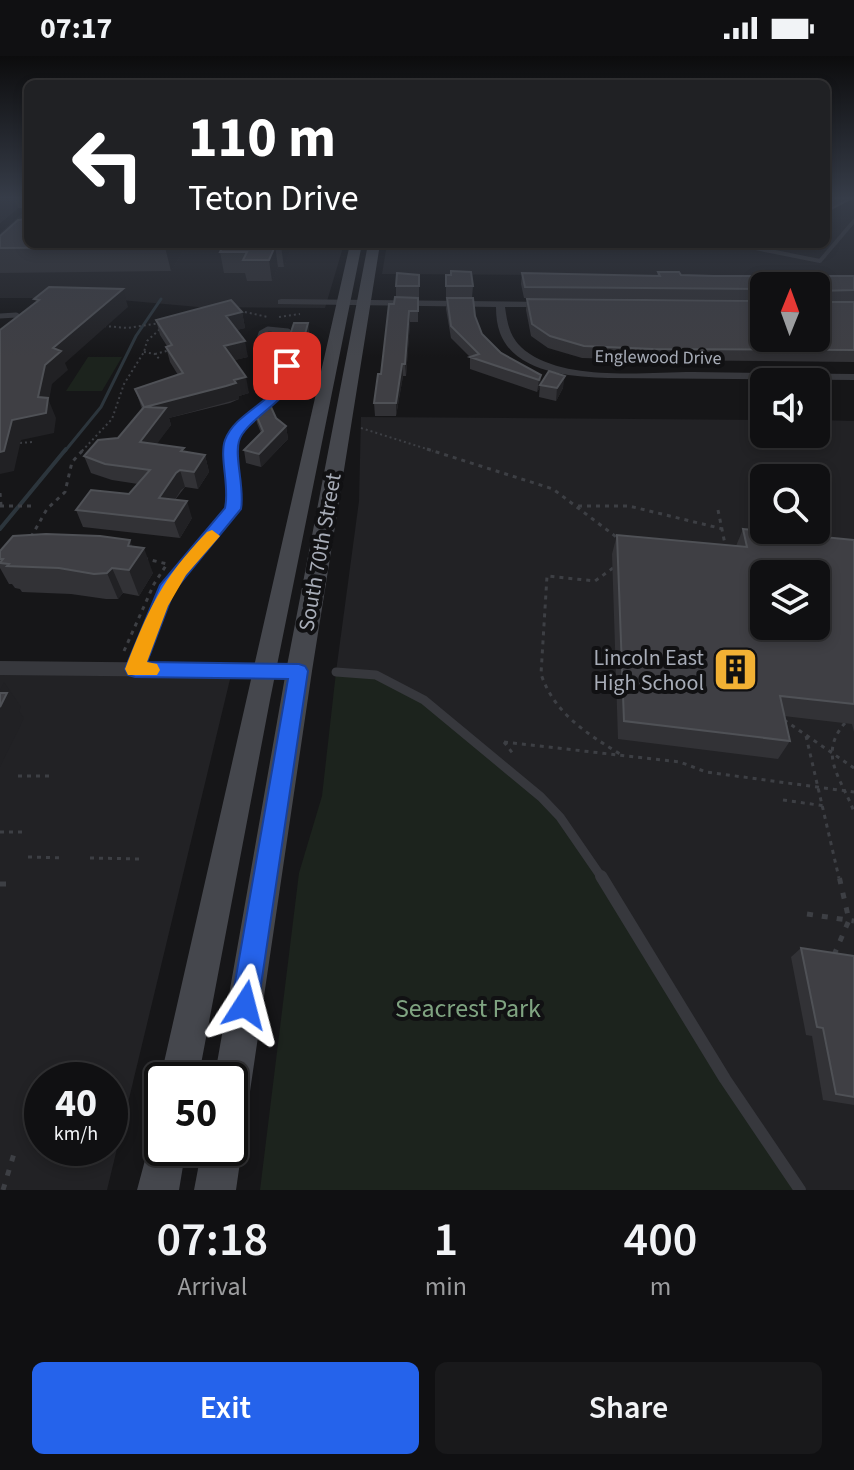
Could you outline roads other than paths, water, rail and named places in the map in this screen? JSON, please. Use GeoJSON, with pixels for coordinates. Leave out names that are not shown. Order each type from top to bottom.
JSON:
{"type":"FeatureCollection","features":[{"type":"Feature","properties":{"kind":"main road","name":"South 70th Street"},"geometry":{"type":"LineString","coordinates":[[236,1062],[299,671],[353,303],[356,251]]}},
{"type":"Feature","properties":{"kind":"main road","name":"South 70th Street"},"geometry":{"type":"LineString","coordinates":[[183,1062],[263,671],[353,303],[372,251]]}},
{"type":"Feature","properties":{"kind":"main road"},"geometry":{"type":"LineString","coordinates":[[158,1190],[163,1166]]}},
{"type":"Feature","properties":{"kind":"main road"},"geometry":{"type":"LineString","coordinates":[[215,1190],[219,1166]]}},
{"type":"Feature","properties":{"kind":"street"},"geometry":{"type":"LineString","coordinates":[[281,302],[562,305]]}},
{"type":"Feature","properties":{"kind":"street","name":"Englewood Drive"},"geometry":{"type":"LineString","coordinates":[[500,304],[504,331],[515,348],[538,362],[573,372],[854,377]]}},
{"type":"Feature","properties":{"kind":"street"},"geometry":{"type":"LineString","coordinates":[[0,668],[299,671]]}},
{"type":"Feature","properties":{"kind":"lane"},"geometry":{"type":"LineString","coordinates":[[770,251],[820,261],[829,251]]}},
{"type":"Feature","properties":{"kind":"lane"},"geometry":{"type":"LineString","coordinates":[[0,316],[16,315],[21,320],[0,333]]}},
{"type":"Feature","properties":{"kind":"lane"},"geometry":{"type":"LineString","coordinates":[[135,669],[167,589],[233,509],[231,441],[239,429],[280,395],[290,381],[289,370],[259,340],[261,333],[275,328],[288,331],[287,343],[272,350]]}},
{"type":"Feature","properties":{"kind":"lane"},"geometry":{"type":"LineString","coordinates":[[336,672],[376,675],[424,700],[541,797],[560,817],[599,872],[725,1079],[800,1190]]}},
{"type":"Feature","properties":{"kind":"waterway"},"geometry":{"type":"LineString","coordinates":[[65,451],[101,407],[136,336],[161,299]]}},
{"type":"Feature","properties":{"kind":"waterway"},"geometry":{"type":"LineString","coordinates":[[0,529],[66,449]]}},
{"type":"Feature","properties":{"kind":"place","name":"Lincoln East High School"},"geometry":{"type":"Point","coordinates":[735,670]}},
{"type":"Feature","properties":{"kind":"park label","name":"Seacrest Park"},"geometry":{"type":"Point","coordinates":[468,1008]}}]}
